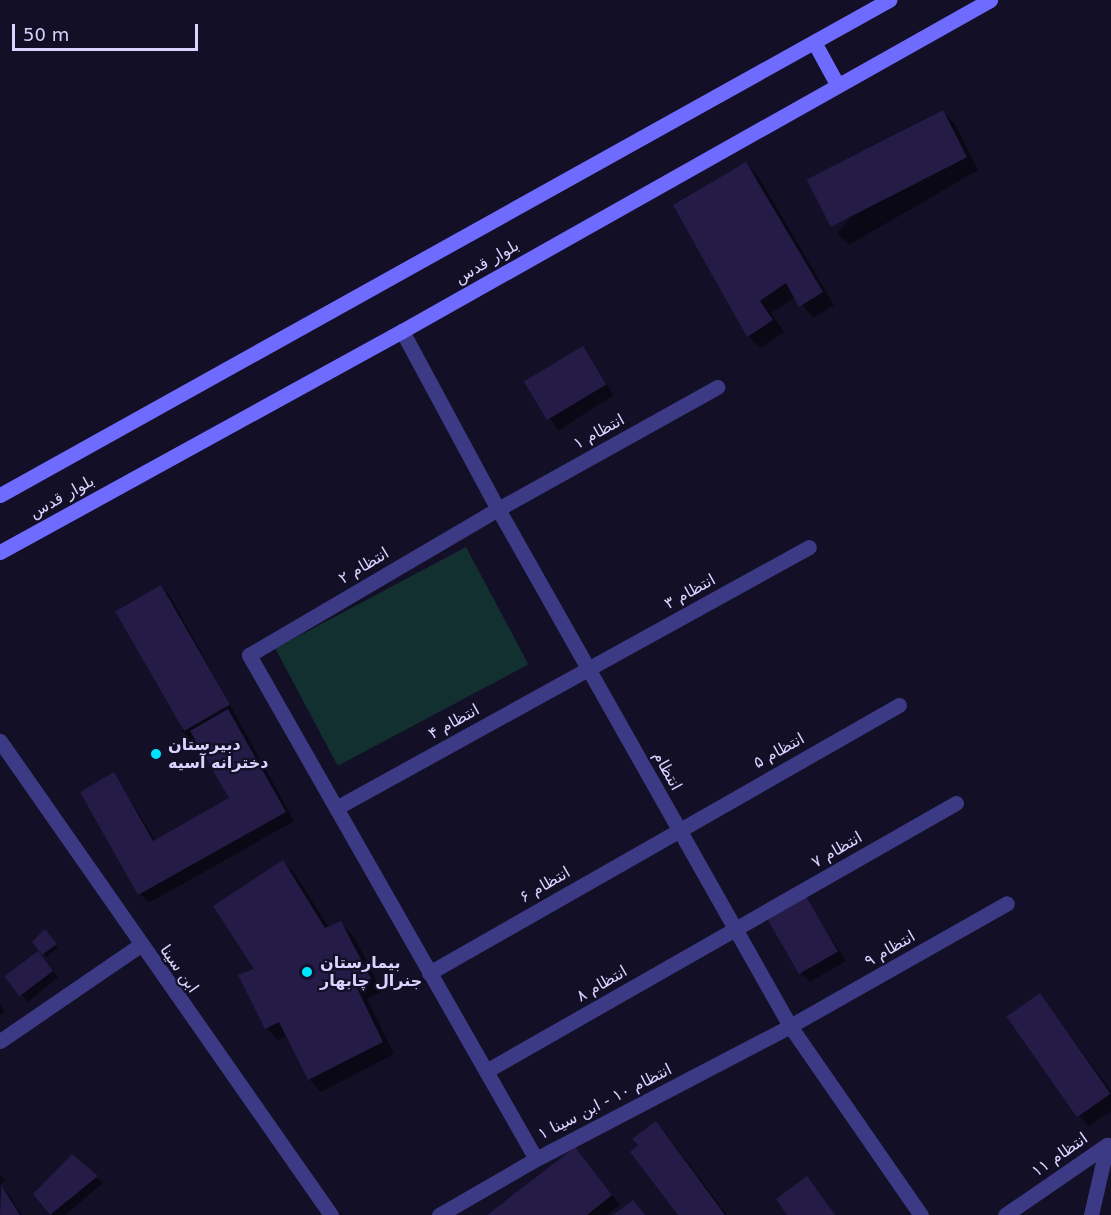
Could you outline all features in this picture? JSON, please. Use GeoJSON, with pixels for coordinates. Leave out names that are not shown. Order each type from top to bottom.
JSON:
{"type":"FeatureCollection","features":[{"type":"Feature","properties":{"kind":"main road","name":"بلوار قدس"},"geometry":{"type":"LineString","coordinates":[[0,495],[889,0]]}},
{"type":"Feature","properties":{"kind":"main road","name":"بلوار قدس"},"geometry":{"type":"LineString","coordinates":[[0,552],[402,331],[837,84],[990,0]]}},
{"type":"Feature","properties":{"kind":"main road"},"geometry":{"type":"LineString","coordinates":[[814,42],[837,84]]}},
{"type":"Feature","properties":{"kind":"street","name":"انتظام"},"geometry":{"type":"LineString","coordinates":[[402,331],[498,509],[790,1026],[921,1215]]}},
{"type":"Feature","properties":{"kind":"street","name":"انتظام ۱"},"geometry":{"type":"LineString","coordinates":[[498,509],[717,387]]}},
{"type":"Feature","properties":{"kind":"street","name":"انتظام ۲"},"geometry":{"type":"LineString","coordinates":[[336,808],[249,655],[498,509]]}},
{"type":"Feature","properties":{"kind":"street","name":"انتظام ۳"},"geometry":{"type":"LineString","coordinates":[[590,669],[808,547]]}},
{"type":"Feature","properties":{"kind":"street","name":"انتظام ۴"},"geometry":{"type":"LineString","coordinates":[[336,808],[590,669]]}},
{"type":"Feature","properties":{"kind":"street","name":"انتظام ۵"},"geometry":{"type":"LineString","coordinates":[[678,829],[898,705]]}},
{"type":"Feature","properties":{"kind":"street","name":"ابن سینا"},"geometry":{"type":"LineString","coordinates":[[0,741],[140,945],[331,1215]]}},
{"type":"Feature","properties":{"kind":"street","name":"انتظام ۷"},"geometry":{"type":"LineString","coordinates":[[736,929],[956,803]]}},
{"type":"Feature","properties":{"kind":"street"},"geometry":{"type":"LineString","coordinates":[[336,808],[536,1159]]}},
{"type":"Feature","properties":{"kind":"street","name":"انتظام ۶"},"geometry":{"type":"LineString","coordinates":[[429,973],[678,829]]}},
{"type":"Feature","properties":{"kind":"street","name":"انتظام ۹"},"geometry":{"type":"LineString","coordinates":[[790,1026],[1007,903]]}},
{"type":"Feature","properties":{"kind":"street","name":"انتظام ۸"},"geometry":{"type":"LineString","coordinates":[[486,1071],[736,929]]}},
{"type":"Feature","properties":{"kind":"street"},"geometry":{"type":"LineString","coordinates":[[0,1041],[140,945]]}},
{"type":"Feature","properties":{"kind":"street","name":"انتظام ۱۰ - ابن سینا ۱"},"geometry":{"type":"LineString","coordinates":[[440,1215],[536,1159],[790,1026]]}},
{"type":"Feature","properties":{"kind":"street","name":"انتظام ۱۱"},"geometry":{"type":"LineString","coordinates":[[1005,1215],[1107,1145],[1091,1215]]}},
{"type":"Feature","properties":{"kind":"green space"},"geometry":{"type":"Polygon","coordinates":[[[466,547],[528,664],[338,766],[275,648],[466,547]]]}},
{"type":"Feature","properties":{"kind":"building"},"geometry":{"type":"Polygon","coordinates":[[[943,110],[967,157],[831,227],[807,179],[943,110]]]}},
{"type":"Feature","properties":{"kind":"building"},"geometry":{"type":"Polygon","coordinates":[[[746,162],[823,292],[799,307],[786,283],[760,301],[773,320],[747,337],[673,205],[746,162]]]}},
{"type":"Feature","properties":{"kind":"building"},"geometry":{"type":"Polygon","coordinates":[[[583,346],[606,385],[547,420],[524,382],[583,346]]]}},
{"type":"Feature","properties":{"kind":"building"},"geometry":{"type":"Polygon","coordinates":[[[161,585],[230,705],[184,731],[115,612],[161,585]]]}},
{"type":"Feature","properties":{"kind":"building"},"geometry":{"type":"Polygon","coordinates":[[[228,709],[286,812],[138,895],[80,792],[114,772],[153,841],[229,798],[190,731],[228,709]]]}},
{"type":"Feature","properties":{"kind":"building","name":"بیمارستان جنرال چابهار"},"geometry":{"type":"Polygon","coordinates":[[[283,860],[325,928],[341,921],[371,979],[356,986],[383,1042],[308,1080],[279,1022],[265,1029],[238,975],[254,969],[213,906],[283,860]]]}},
{"type":"Feature","properties":{"kind":"building"},"geometry":{"type":"Polygon","coordinates":[[[803,891],[838,952],[799,974],[764,914],[803,891]]]}},
{"type":"Feature","properties":{"kind":"building"},"geometry":{"type":"Polygon","coordinates":[[[45,929],[57,944],[42,955],[32,942],[45,929]]]}},
{"type":"Feature","properties":{"kind":"building"},"geometry":{"type":"Polygon","coordinates":[[[38,951],[53,971],[20,996],[4,976],[38,951]]]}},
{"type":"Feature","properties":{"kind":"building"},"geometry":{"type":"Polygon","coordinates":[[[1040,993],[1111,1094],[1077,1117],[1006,1017],[1040,993]]]}},
{"type":"Feature","properties":{"kind":"building"},"geometry":{"type":"Polygon","coordinates":[[[656,1121],[725,1215],[678,1215],[630,1152],[638,1145],[632,1139],[656,1121]]]}},
{"type":"Feature","properties":{"kind":"building"},"geometry":{"type":"Polygon","coordinates":[[[575,1147],[612,1195],[587,1215],[487,1215],[575,1147]]]}},
{"type":"Feature","properties":{"kind":"building"},"geometry":{"type":"Polygon","coordinates":[[[72,1154],[98,1176],[50,1215],[33,1194],[72,1154]]]}},
{"type":"Feature","properties":{"kind":"building"},"geometry":{"type":"Polygon","coordinates":[[[807,1176],[835,1215],[787,1215],[776,1199],[807,1176]]]}},
{"type":"Feature","properties":{"kind":"building"},"geometry":{"type":"Polygon","coordinates":[[[1,1185],[20,1215],[0,1215],[1,1185]]]}},
{"type":"Feature","properties":{"kind":"building"},"geometry":{"type":"Polygon","coordinates":[[[633,1200],[645,1215],[613,1215],[633,1200]]]}},
{"type":"Feature","properties":{"kind":"place","name":"دبیرستان دخترانه آسیه"},"geometry":{"type":"Point","coordinates":[156,754]}},
{"type":"Feature","properties":{"kind":"place","name":"بیمارستان جنرال چابهار"},"geometry":{"type":"Point","coordinates":[307,972]}}]}
